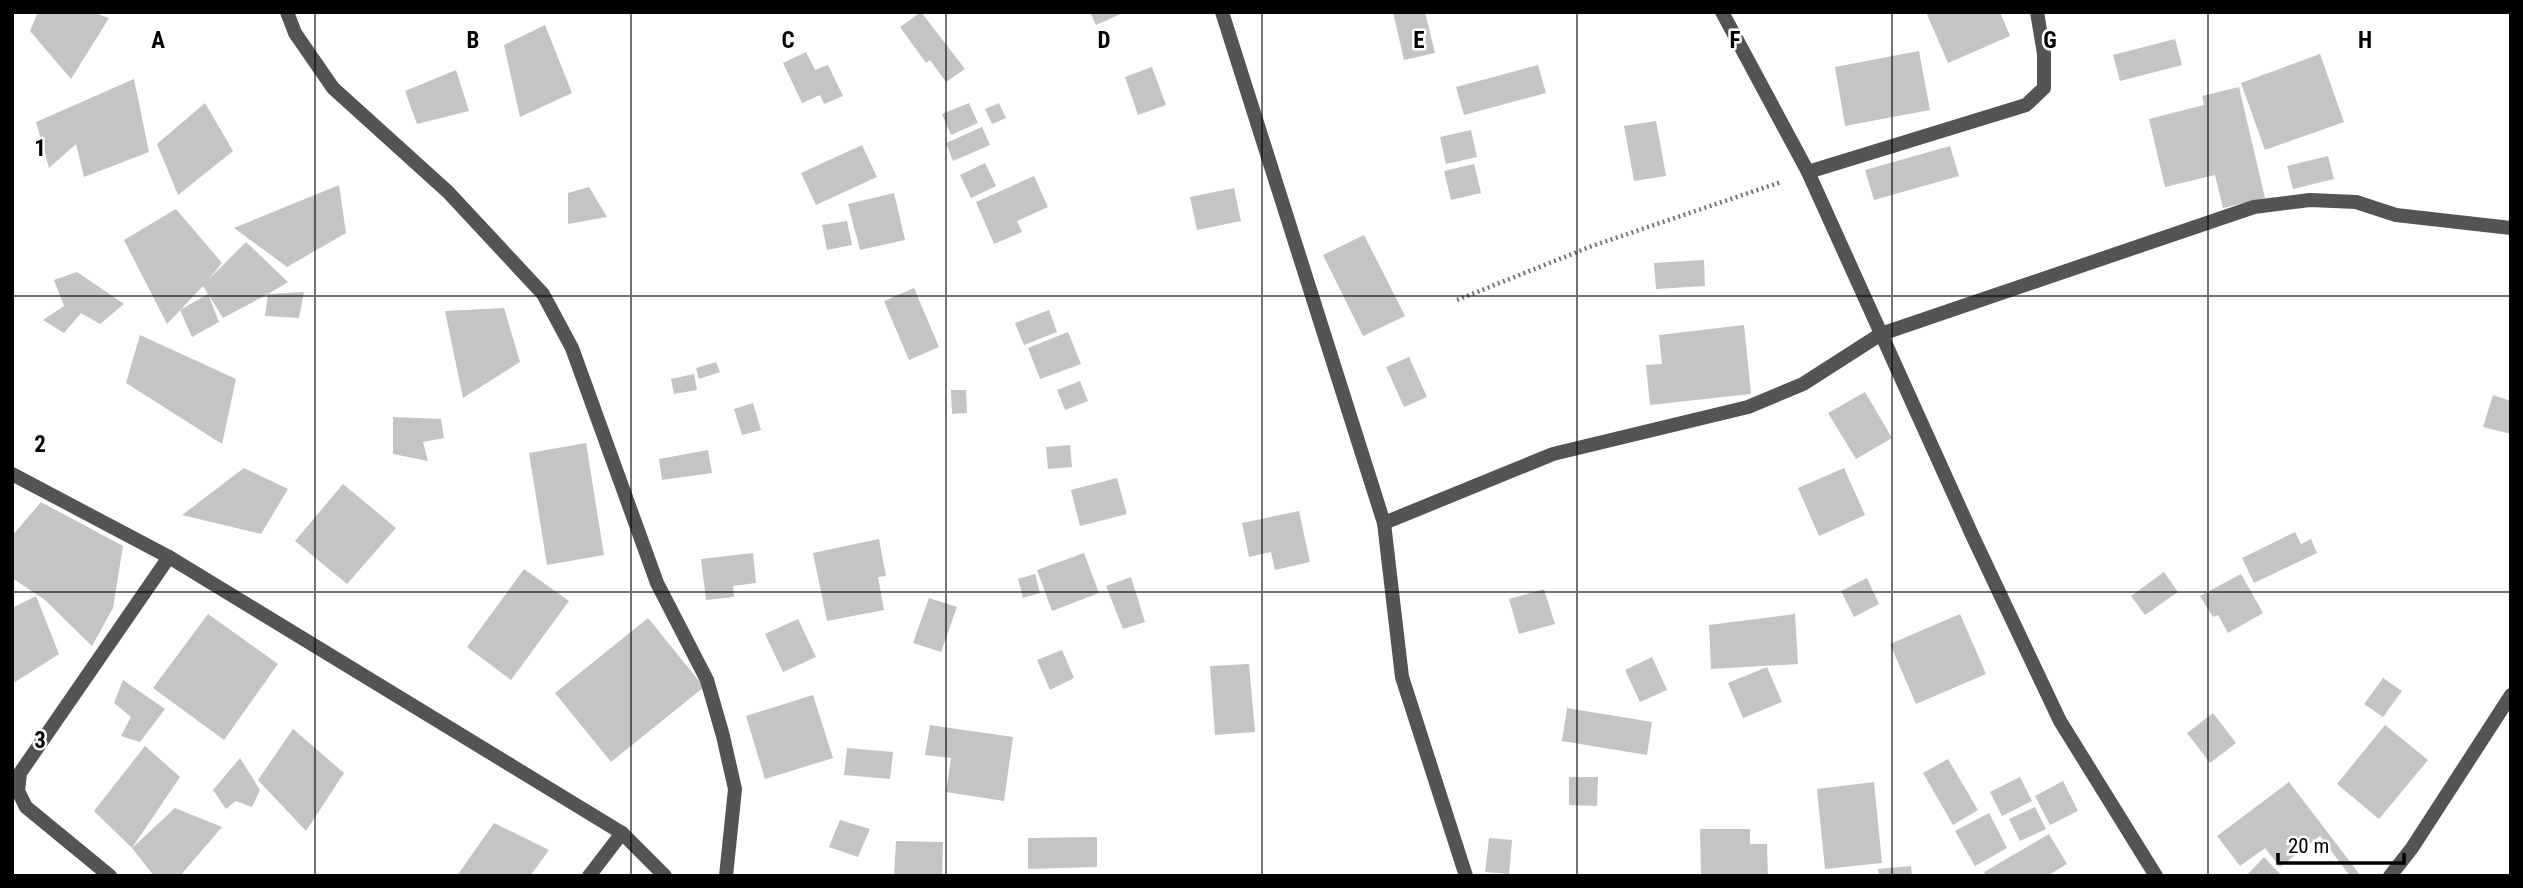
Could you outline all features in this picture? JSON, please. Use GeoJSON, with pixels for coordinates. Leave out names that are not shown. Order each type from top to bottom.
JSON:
{"type":"FeatureCollection","features":[{"type":"Feature","properties":{"kind":"street"},"geometry":{"type":"LineString","coordinates":[[287,12],[295,33],[333,88],[448,192],[543,294],[572,348],[657,583],[707,681],[735,789],[726,876]]}},
{"type":"Feature","properties":{"kind":"street"},"geometry":{"type":"LineString","coordinates":[[1223,12],[1384,523],[1402,677],[1466,876]]}},
{"type":"Feature","properties":{"kind":"street"},"geometry":{"type":"LineString","coordinates":[[1722,12],[1808,172],[1973,537],[2060,721],[2156,876]]}},
{"type":"Feature","properties":{"kind":"street"},"geometry":{"type":"LineString","coordinates":[[1808,172],[2026,105],[2044,88],[2044,54],[2037,12]]}},
{"type":"Feature","properties":{"kind":"street"},"geometry":{"type":"LineString","coordinates":[[1384,523],[1553,454],[1748,407],[1803,384],[1881,334],[2254,207],[2310,200],[2356,202],[2396,215],[2511,228]]}},
{"type":"Feature","properties":{"kind":"street"},"geometry":{"type":"LineString","coordinates":[[12,474],[169,557],[622,833],[665,876]]}},
{"type":"Feature","properties":{"kind":"street"},"geometry":{"type":"LineString","coordinates":[[110,876],[26,807],[18,791],[20,773],[169,557]]}},
{"type":"Feature","properties":{"kind":"street"},"geometry":{"type":"LineString","coordinates":[[2390,876],[2412,848],[2511,695]]}},
{"type":"Feature","properties":{"kind":"street"},"geometry":{"type":"LineString","coordinates":[[589,876],[622,833]]}},
{"type":"Feature","properties":{"kind":"path"},"geometry":{"type":"LineString","coordinates":[[1457,300],[1592,246],[1808,172]]}},
{"type":"Feature","properties":{"kind":"building"},"geometry":{"type":"Polygon","coordinates":[[[38,12],[92,12],[109,18],[71,79],[30,31],[38,12]]]}},
{"type":"Feature","properties":{"kind":"building"},"geometry":{"type":"Polygon","coordinates":[[[921,12],[965,69],[946,82],[930,60],[926,63],[900,27],[921,12]]]}},
{"type":"Feature","properties":{"kind":"building"},"geometry":{"type":"Polygon","coordinates":[[[1090,12],[1125,12],[1096,25],[1090,12]]]}},
{"type":"Feature","properties":{"kind":"building"},"geometry":{"type":"Polygon","coordinates":[[[1393,12],[1425,12],[1435,53],[1404,60],[1393,12]]]}},
{"type":"Feature","properties":{"kind":"building"},"geometry":{"type":"Polygon","coordinates":[[[1926,12],[2000,12],[2010,36],[1948,63],[1926,12]]]}},
{"type":"Feature","properties":{"kind":"building"},"geometry":{"type":"Polygon","coordinates":[[[545,25],[572,93],[520,117],[504,45],[545,25]]]}},
{"type":"Feature","properties":{"kind":"building"},"geometry":{"type":"Polygon","coordinates":[[[2175,39],[2182,65],[2120,81],[2113,55],[2175,39]]]}},
{"type":"Feature","properties":{"kind":"building"},"geometry":{"type":"Polygon","coordinates":[[[1919,51],[1930,110],[1845,126],[1835,67],[1919,51]]]}},
{"type":"Feature","properties":{"kind":"building"},"geometry":{"type":"Polygon","coordinates":[[[806,52],[815,70],[828,65],[843,96],[824,104],[820,95],[802,103],[783,63],[806,52]]]}},
{"type":"Feature","properties":{"kind":"building"},"geometry":{"type":"Polygon","coordinates":[[[2320,54],[2344,122],[2265,150],[2241,83],[2320,54]]]}},
{"type":"Feature","properties":{"kind":"building"},"geometry":{"type":"Polygon","coordinates":[[[1538,65],[1546,93],[1464,115],[1456,87],[1538,65]]]}},
{"type":"Feature","properties":{"kind":"building"},"geometry":{"type":"Polygon","coordinates":[[[1152,67],[1166,105],[1138,115],[1125,77],[1152,67]]]}},
{"type":"Feature","properties":{"kind":"building"},"geometry":{"type":"Polygon","coordinates":[[[456,70],[469,111],[417,124],[405,91],[456,70]]]}},
{"type":"Feature","properties":{"kind":"building"},"geometry":{"type":"Polygon","coordinates":[[[134,79],[149,152],[84,177],[76,144],[49,168],[36,122],[134,79]]]}},
{"type":"Feature","properties":{"kind":"building"},"geometry":{"type":"Polygon","coordinates":[[[2239,87],[2265,198],[2223,208],[2215,175],[2165,187],[2149,119],[2204,105],[2202,96],[2239,87]]]}},
{"type":"Feature","properties":{"kind":"building"},"geometry":{"type":"Polygon","coordinates":[[[205,103],[233,151],[178,195],[157,144],[205,103]]]}},
{"type":"Feature","properties":{"kind":"building"},"geometry":{"type":"Polygon","coordinates":[[[969,103],[978,123],[951,135],[942,114],[969,103]]]}},
{"type":"Feature","properties":{"kind":"building"},"geometry":{"type":"Polygon","coordinates":[[[999,103],[1006,118],[992,124],[985,109],[999,103]]]}},
{"type":"Feature","properties":{"kind":"building"},"geometry":{"type":"Polygon","coordinates":[[[1656,121],[1666,176],[1634,181],[1624,126],[1656,121]]]}},
{"type":"Feature","properties":{"kind":"building"},"geometry":{"type":"Polygon","coordinates":[[[982,127],[990,145],[953,161],[946,143],[982,127]]]}},
{"type":"Feature","properties":{"kind":"building"},"geometry":{"type":"Polygon","coordinates":[[[1471,130],[1477,157],[1446,164],[1440,137],[1471,130]]]}},
{"type":"Feature","properties":{"kind":"building"},"geometry":{"type":"Polygon","coordinates":[[[862,145],[877,177],[816,205],[801,173],[862,145]]]}},
{"type":"Feature","properties":{"kind":"building"},"geometry":{"type":"Polygon","coordinates":[[[1950,146],[1959,176],[1874,200],[1865,170],[1950,146]]]}},
{"type":"Feature","properties":{"kind":"building"},"geometry":{"type":"Polygon","coordinates":[[[2328,156],[2334,179],[2293,189],[2287,166],[2328,156]]]}},
{"type":"Feature","properties":{"kind":"building"},"geometry":{"type":"Polygon","coordinates":[[[985,163],[996,186],[971,198],[960,175],[985,163]]]}},
{"type":"Feature","properties":{"kind":"building"},"geometry":{"type":"Polygon","coordinates":[[[1474,164],[1481,193],[1451,200],[1444,171],[1474,164]]]}},
{"type":"Feature","properties":{"kind":"building"},"geometry":{"type":"Polygon","coordinates":[[[1034,176],[1048,207],[1017,221],[1022,232],[994,244],[976,202],[1034,176]]]}},
{"type":"Feature","properties":{"kind":"building"},"geometry":{"type":"Polygon","coordinates":[[[339,185],[346,233],[287,267],[234,228],[339,185]]]}},
{"type":"Feature","properties":{"kind":"building"},"geometry":{"type":"Polygon","coordinates":[[[589,187],[607,217],[568,224],[568,193],[589,187]]]}},
{"type":"Feature","properties":{"kind":"building"},"geometry":{"type":"Polygon","coordinates":[[[1234,188],[1241,221],[1197,230],[1190,197],[1234,188]]]}},
{"type":"Feature","properties":{"kind":"building"},"geometry":{"type":"Polygon","coordinates":[[[894,193],[905,240],[860,250],[848,204],[894,193]]]}},
{"type":"Feature","properties":{"kind":"building"},"geometry":{"type":"Polygon","coordinates":[[[176,209],[222,263],[209,279],[246,242],[288,282],[223,318],[203,286],[167,324],[124,240],[176,209]]]}},
{"type":"Feature","properties":{"kind":"building"},"geometry":{"type":"Polygon","coordinates":[[[847,221],[852,245],[827,250],[822,225],[847,221]]]}},
{"type":"Feature","properties":{"kind":"building"},"geometry":{"type":"Polygon","coordinates":[[[1364,235],[1405,316],[1363,336],[1323,255],[1364,235]]]}},
{"type":"Feature","properties":{"kind":"building"},"geometry":{"type":"Polygon","coordinates":[[[1704,260],[1705,286],[1656,289],[1654,263],[1704,260]]]}},
{"type":"Feature","properties":{"kind":"building"},"geometry":{"type":"Polygon","coordinates":[[[77,272],[124,304],[100,324],[81,313],[64,333],[43,320],[64,306],[54,280],[77,272]]]}},
{"type":"Feature","properties":{"kind":"building"},"geometry":{"type":"Polygon","coordinates":[[[914,288],[939,347],[909,360],[884,301],[914,288]]]}},
{"type":"Feature","properties":{"kind":"building"},"geometry":{"type":"Polygon","coordinates":[[[304,292],[299,318],[265,316],[268,294],[304,292]]]}},
{"type":"Feature","properties":{"kind":"building"},"geometry":{"type":"Polygon","coordinates":[[[208,294],[219,322],[192,337],[180,310],[208,294]]]}},
{"type":"Feature","properties":{"kind":"building"},"geometry":{"type":"Polygon","coordinates":[[[504,308],[520,362],[463,398],[445,311],[504,308]]]}},
{"type":"Feature","properties":{"kind":"building"},"geometry":{"type":"Polygon","coordinates":[[[1049,310],[1057,332],[1024,345],[1015,323],[1049,310]]]}},
{"type":"Feature","properties":{"kind":"building"},"geometry":{"type":"Polygon","coordinates":[[[1744,325],[1751,394],[1650,405],[1646,365],[1662,364],[1659,335],[1744,325]]]}},
{"type":"Feature","properties":{"kind":"building"},"geometry":{"type":"Polygon","coordinates":[[[1068,332],[1081,364],[1040,379],[1028,348],[1068,332]]]}},
{"type":"Feature","properties":{"kind":"building"},"geometry":{"type":"Polygon","coordinates":[[[140,335],[236,379],[222,444],[126,383],[140,335]]]}},
{"type":"Feature","properties":{"kind":"building"},"geometry":{"type":"Polygon","coordinates":[[[1409,357],[1427,397],[1404,407],[1386,367],[1409,357]]]}},
{"type":"Feature","properties":{"kind":"building"},"geometry":{"type":"Polygon","coordinates":[[[716,362],[720,372],[699,379],[696,368],[716,362]]]}},
{"type":"Feature","properties":{"kind":"building"},"geometry":{"type":"Polygon","coordinates":[[[694,374],[697,390],[674,394],[671,379],[694,374]]]}},
{"type":"Feature","properties":{"kind":"building"},"geometry":{"type":"Polygon","coordinates":[[[1080,381],[1088,401],[1065,410],[1057,390],[1080,381]]]}},
{"type":"Feature","properties":{"kind":"building"},"geometry":{"type":"Polygon","coordinates":[[[951,390],[966,390],[967,413],[952,414],[951,390]]]}},
{"type":"Feature","properties":{"kind":"building"},"geometry":{"type":"Polygon","coordinates":[[[1865,392],[1892,438],[1856,459],[1828,413],[1865,392]]]}},
{"type":"Feature","properties":{"kind":"building"},"geometry":{"type":"Polygon","coordinates":[[[2493,395],[2511,401],[2511,434],[2483,427],[2493,395]]]}},
{"type":"Feature","properties":{"kind":"building"},"geometry":{"type":"Polygon","coordinates":[[[753,403],[761,430],[742,435],[734,409],[753,403]]]}},
{"type":"Feature","properties":{"kind":"building"},"geometry":{"type":"Polygon","coordinates":[[[393,417],[441,419],[444,438],[423,442],[428,461],[393,454],[393,417]]]}},
{"type":"Feature","properties":{"kind":"building"},"geometry":{"type":"Polygon","coordinates":[[[586,443],[604,555],[547,565],[529,453],[586,443]]]}},
{"type":"Feature","properties":{"kind":"building"},"geometry":{"type":"Polygon","coordinates":[[[1070,445],[1072,467],[1048,469],[1046,447],[1070,445]]]}},
{"type":"Feature","properties":{"kind":"building"},"geometry":{"type":"Polygon","coordinates":[[[708,450],[712,473],[662,480],[659,459],[708,450]]]}},
{"type":"Feature","properties":{"kind":"building"},"geometry":{"type":"Polygon","coordinates":[[[244,468],[288,489],[261,534],[182,515],[244,468]]]}},
{"type":"Feature","properties":{"kind":"building"},"geometry":{"type":"Polygon","coordinates":[[[1844,468],[1865,515],[1819,536],[1798,488],[1844,468]]]}},
{"type":"Feature","properties":{"kind":"building"},"geometry":{"type":"Polygon","coordinates":[[[1117,478],[1127,514],[1080,526],[1071,490],[1117,478]]]}},
{"type":"Feature","properties":{"kind":"building"},"geometry":{"type":"Polygon","coordinates":[[[343,484],[396,528],[347,584],[295,541],[343,484]]]}},
{"type":"Feature","properties":{"kind":"building"},"geometry":{"type":"Polygon","coordinates":[[[41,502],[123,546],[113,608],[92,646],[45,600],[12,578],[12,536],[41,502]]]}},
{"type":"Feature","properties":{"kind":"building"},"geometry":{"type":"Polygon","coordinates":[[[1299,511],[1310,562],[1275,570],[1271,552],[1249,557],[1242,523],[1299,511]]]}},
{"type":"Feature","properties":{"kind":"building"},"geometry":{"type":"Polygon","coordinates":[[[2295,532],[2301,544],[2311,539],[2317,553],[2254,583],[2242,558],[2295,532]]]}},
{"type":"Feature","properties":{"kind":"building"},"geometry":{"type":"Polygon","coordinates":[[[879,539],[886,576],[878,577],[884,610],[827,621],[813,553],[879,539]]]}},
{"type":"Feature","properties":{"kind":"building"},"geometry":{"type":"Polygon","coordinates":[[[753,553],[756,583],[733,586],[734,597],[706,600],[701,559],[753,553]]]}},
{"type":"Feature","properties":{"kind":"building"},"geometry":{"type":"Polygon","coordinates":[[[1084,553],[1099,593],[1052,611],[1037,570],[1084,553]]]}},
{"type":"Feature","properties":{"kind":"building"},"geometry":{"type":"Polygon","coordinates":[[[524,569],[569,601],[511,680],[467,647],[524,569]]]}},
{"type":"Feature","properties":{"kind":"building"},"geometry":{"type":"Polygon","coordinates":[[[2164,572],[2178,592],[2145,615],[2131,596],[2164,572]]]}},
{"type":"Feature","properties":{"kind":"building"},"geometry":{"type":"Polygon","coordinates":[[[1035,574],[1040,593],[1023,598],[1018,579],[1035,574]]]}},
{"type":"Feature","properties":{"kind":"building"},"geometry":{"type":"Polygon","coordinates":[[[2241,574],[2263,613],[2228,633],[2218,615],[2213,617],[2200,596],[2241,574]]]}},
{"type":"Feature","properties":{"kind":"building"},"geometry":{"type":"Polygon","coordinates":[[[1131,577],[1145,622],[1123,629],[1106,586],[1131,577]]]}},
{"type":"Feature","properties":{"kind":"building"},"geometry":{"type":"Polygon","coordinates":[[[1867,578],[1879,604],[1854,617],[1841,591],[1867,578]]]}},
{"type":"Feature","properties":{"kind":"building"},"geometry":{"type":"Polygon","coordinates":[[[1544,589],[1555,624],[1519,634],[1509,599],[1544,589]]]}},
{"type":"Feature","properties":{"kind":"building"},"geometry":{"type":"Polygon","coordinates":[[[36,596],[59,654],[12,684],[12,608],[36,596]]]}},
{"type":"Feature","properties":{"kind":"building"},"geometry":{"type":"Polygon","coordinates":[[[929,598],[957,607],[941,652],[913,643],[929,598]]]}},
{"type":"Feature","properties":{"kind":"building"},"geometry":{"type":"Polygon","coordinates":[[[208,614],[278,664],[224,740],[153,688],[208,614]]]}},
{"type":"Feature","properties":{"kind":"building"},"geometry":{"type":"Polygon","coordinates":[[[1795,614],[1798,664],[1711,669],[1709,625],[1795,614]]]}},
{"type":"Feature","properties":{"kind":"building"},"geometry":{"type":"Polygon","coordinates":[[[1960,614],[1986,674],[1916,704],[1890,644],[1960,614]]]}},
{"type":"Feature","properties":{"kind":"building"},"geometry":{"type":"Polygon","coordinates":[[[648,618],[704,687],[611,762],[555,693],[648,618]]]}},
{"type":"Feature","properties":{"kind":"building"},"geometry":{"type":"Polygon","coordinates":[[[798,619],[816,657],[783,672],[765,634],[798,619]]]}},
{"type":"Feature","properties":{"kind":"building"},"geometry":{"type":"Polygon","coordinates":[[[1062,650],[1074,678],[1050,690],[1037,660],[1062,650]]]}},
{"type":"Feature","properties":{"kind":"building"},"geometry":{"type":"Polygon","coordinates":[[[1652,657],[1667,690],[1640,702],[1625,670],[1652,657]]]}},
{"type":"Feature","properties":{"kind":"building"},"geometry":{"type":"Polygon","coordinates":[[[1249,664],[1255,732],[1215,735],[1210,666],[1249,664]]]}},
{"type":"Feature","properties":{"kind":"building"},"geometry":{"type":"Polygon","coordinates":[[[1767,667],[1782,702],[1743,718],[1728,683],[1767,667]]]}},
{"type":"Feature","properties":{"kind":"building"},"geometry":{"type":"Polygon","coordinates":[[[2383,678],[2402,691],[2383,717],[2364,704],[2383,678]]]}},
{"type":"Feature","properties":{"kind":"building"},"geometry":{"type":"Polygon","coordinates":[[[123,680],[165,709],[140,742],[121,736],[131,717],[114,703],[123,680]]]}},
{"type":"Feature","properties":{"kind":"building"},"geometry":{"type":"Polygon","coordinates":[[[813,695],[833,758],[765,779],[746,716],[813,695]]]}},
{"type":"Feature","properties":{"kind":"building"},"geometry":{"type":"Polygon","coordinates":[[[1567,708],[1652,722],[1647,755],[1562,741],[1567,708]]]}},
{"type":"Feature","properties":{"kind":"building"},"geometry":{"type":"Polygon","coordinates":[[[2213,713],[2236,743],[2210,763],[2187,733],[2213,713]]]}},
{"type":"Feature","properties":{"kind":"building"},"geometry":{"type":"Polygon","coordinates":[[[930,725],[1013,737],[1004,801],[946,792],[951,758],[925,755],[930,725]]]}},
{"type":"Feature","properties":{"kind":"building"},"geometry":{"type":"Polygon","coordinates":[[[2385,725],[2428,760],[2379,819],[2337,784],[2385,725]]]}},
{"type":"Feature","properties":{"kind":"building"},"geometry":{"type":"Polygon","coordinates":[[[293,729],[344,773],[306,831],[258,780],[293,729]]]}},
{"type":"Feature","properties":{"kind":"building"},"geometry":{"type":"Polygon","coordinates":[[[145,746],[180,777],[132,848],[94,811],[145,746]]]}},
{"type":"Feature","properties":{"kind":"building"},"geometry":{"type":"Polygon","coordinates":[[[847,748],[893,752],[890,779],[844,775],[847,748]]]}},
{"type":"Feature","properties":{"kind":"building"},"geometry":{"type":"Polygon","coordinates":[[[240,758],[260,790],[252,807],[236,801],[226,809],[213,790],[240,758]]]}},
{"type":"Feature","properties":{"kind":"building"},"geometry":{"type":"Polygon","coordinates":[[[1948,759],[1978,810],[1953,825],[1923,773],[1948,759]]]}},
{"type":"Feature","properties":{"kind":"building"},"geometry":{"type":"Polygon","coordinates":[[[1569,777],[1598,777],[1597,806],[1569,805],[1569,777]]]}},
{"type":"Feature","properties":{"kind":"building"},"geometry":{"type":"Polygon","coordinates":[[[2020,777],[2032,801],[2002,816],[1990,792],[2020,777]]]}},
{"type":"Feature","properties":{"kind":"building"},"geometry":{"type":"Polygon","coordinates":[[[2063,781],[2078,811],[2050,825],[2035,796],[2063,781]]]}},
{"type":"Feature","properties":{"kind":"building"},"geometry":{"type":"Polygon","coordinates":[[[1874,782],[1882,863],[1825,869],[1817,789],[1874,782]]]}},
{"type":"Feature","properties":{"kind":"building"},"geometry":{"type":"Polygon","coordinates":[[[2289,782],[2361,876],[2350,876],[2320,836],[2280,867],[2265,848],[2240,866],[2217,836],[2289,782]]]}},
{"type":"Feature","properties":{"kind":"building"},"geometry":{"type":"Polygon","coordinates":[[[2035,807],[2046,829],[2020,841],[2009,819],[2035,807]]]}},
{"type":"Feature","properties":{"kind":"building"},"geometry":{"type":"Polygon","coordinates":[[[175,808],[222,827],[180,876],[154,876],[132,848],[175,808]]]}},
{"type":"Feature","properties":{"kind":"building"},"geometry":{"type":"Polygon","coordinates":[[[1989,813],[2007,848],[1975,866],[1955,831],[1989,813]]]}},
{"type":"Feature","properties":{"kind":"building"},"geometry":{"type":"Polygon","coordinates":[[[840,820],[870,829],[858,857],[829,847],[840,820]]]}},
{"type":"Feature","properties":{"kind":"building"},"geometry":{"type":"Polygon","coordinates":[[[494,823],[549,850],[530,876],[457,876],[494,823]]]}},
{"type":"Feature","properties":{"kind":"building"},"geometry":{"type":"Polygon","coordinates":[[[1700,829],[1750,829],[1750,844],[1767,844],[1768,876],[1701,876],[1700,829]]]}},
{"type":"Feature","properties":{"kind":"building"},"geometry":{"type":"Polygon","coordinates":[[[2049,834],[2067,864],[2047,876],[1986,876],[1984,872],[2049,834]]]}},
{"type":"Feature","properties":{"kind":"building"},"geometry":{"type":"Polygon","coordinates":[[[1097,837],[1097,867],[1028,869],[1028,838],[1097,837]]]}},
{"type":"Feature","properties":{"kind":"building"},"geometry":{"type":"Polygon","coordinates":[[[1489,838],[1512,840],[1509,874],[1485,872],[1489,838]]]}},
{"type":"Feature","properties":{"kind":"building"},"geometry":{"type":"Polygon","coordinates":[[[896,841],[943,842],[942,876],[894,876],[896,841]]]}},
{"type":"Feature","properties":{"kind":"building"},"geometry":{"type":"Polygon","coordinates":[[[2264,857],[2282,876],[2246,876],[2264,857]]]}},
{"type":"Feature","properties":{"kind":"building"},"geometry":{"type":"Polygon","coordinates":[[[1911,866],[1912,876],[1879,876],[1878,869],[1911,866]]]}}]}
